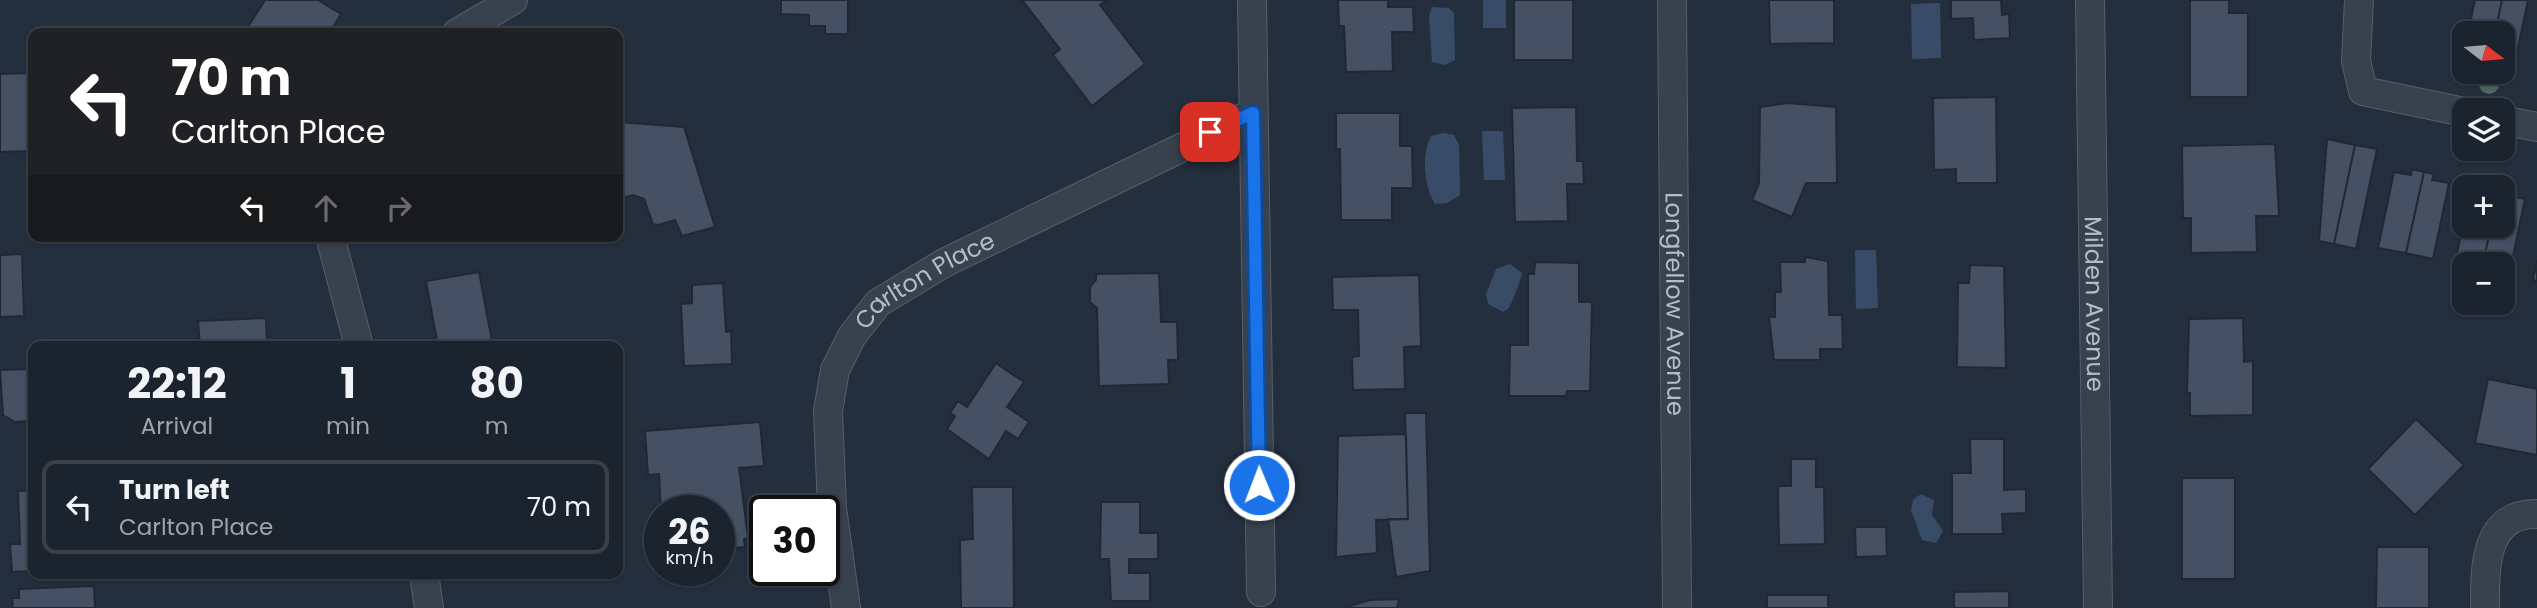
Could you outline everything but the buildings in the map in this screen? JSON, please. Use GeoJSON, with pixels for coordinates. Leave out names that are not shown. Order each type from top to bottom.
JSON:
{"type":"FeatureCollection","features":[{"type":"Feature","properties":{"kind":"street"},"geometry":{"type":"LineString","coordinates":[[465,28],[513,0]]}},
{"type":"Feature","properties":{"kind":"street"},"geometry":{"type":"LineString","coordinates":[[1252,0],[1261,592]]}},
{"type":"Feature","properties":{"kind":"street","name":"Longfellow Avenue"},"geometry":{"type":"LineString","coordinates":[[1672,0],[1677,608]]}},
{"type":"Feature","properties":{"kind":"street","name":"Milden Avenue"},"geometry":{"type":"LineString","coordinates":[[2090,0],[2098,608]]}},
{"type":"Feature","properties":{"kind":"street"},"geometry":{"type":"LineString","coordinates":[[2359,0],[2356,61],[2364,91],[2452,109]]}},
{"type":"Feature","properties":{"kind":"street","name":"Carlton Place"},"geometry":{"type":"LineString","coordinates":[[846,608],[832,508],[828,411],[835,370],[852,336],[878,303],[944,263],[1253,113]]}},
{"type":"Feature","properties":{"kind":"street"},"geometry":{"type":"LineString","coordinates":[[2515,123],[2537,128]]}},
{"type":"Feature","properties":{"kind":"street"},"geometry":{"type":"LineString","coordinates":[[332,242],[358,341]]}},
{"type":"Feature","properties":{"kind":"street"},"geometry":{"type":"LineString","coordinates":[[2485,608],[2486,562],[2491,541],[2509,523],[2537,514]]}},
{"type":"Feature","properties":{"kind":"street"},"geometry":{"type":"LineString","coordinates":[[425,579],[429,608]]}},
{"type":"Feature","properties":{"kind":"water"},"geometry":{"type":"Polygon","coordinates":[[[1483,0],[1506,0],[1506,28],[1483,28],[1483,0]]]}},
{"type":"Feature","properties":{"kind":"water"},"geometry":{"type":"Polygon","coordinates":[[[1940,3],[1941,58],[1912,59],[1911,4],[1940,3]]]}},
{"type":"Feature","properties":{"kind":"water"},"geometry":{"type":"Polygon","coordinates":[[[1432,7],[1449,8],[1454,13],[1455,60],[1445,65],[1432,62],[1429,16],[1432,7]]]}},
{"type":"Feature","properties":{"kind":"water"},"geometry":{"type":"Polygon","coordinates":[[[1482,131],[1503,131],[1505,180],[1484,180],[1482,131]]]}},
{"type":"Feature","properties":{"kind":"water"},"geometry":{"type":"Polygon","coordinates":[[[1443,133],[1454,135],[1459,145],[1460,195],[1447,203],[1435,204],[1426,179],[1426,152],[1431,136],[1443,133]]]}},
{"type":"Feature","properties":{"kind":"water"},"geometry":{"type":"Polygon","coordinates":[[[1855,250],[1876,250],[1878,308],[1856,309],[1855,250]]]}},
{"type":"Feature","properties":{"kind":"water"},"geometry":{"type":"Polygon","coordinates":[[[1510,264],[1522,273],[1509,308],[1503,312],[1488,304],[1486,294],[1496,269],[1510,264]]]}},
{"type":"Feature","properties":{"kind":"water"},"geometry":{"type":"Polygon","coordinates":[[[1921,494],[1934,500],[1932,515],[1943,531],[1936,543],[1922,540],[1911,510],[1913,500],[1921,494]]]}},
{"type":"Feature","properties":{"kind":"route"},"geometry":{"type":"LineString","coordinates":[[1210,132],[1253,113],[1259,485]]}}]}
